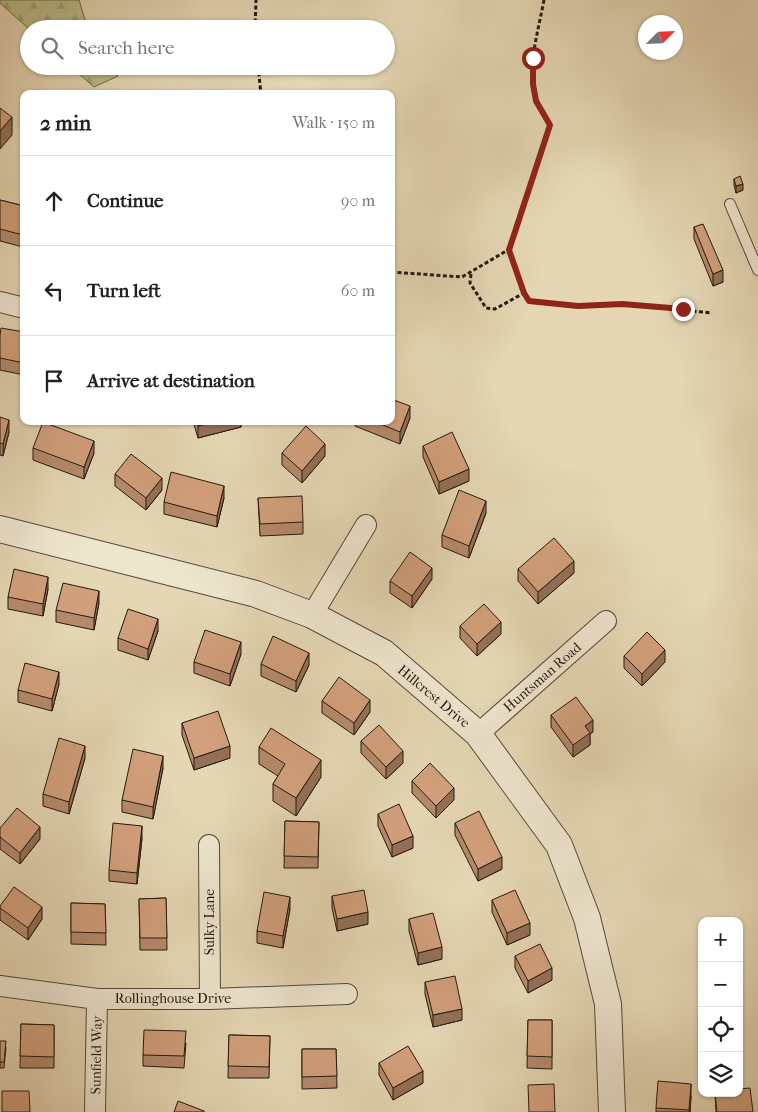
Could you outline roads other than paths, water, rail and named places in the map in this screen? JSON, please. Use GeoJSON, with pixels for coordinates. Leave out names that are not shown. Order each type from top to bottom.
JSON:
{"type":"FeatureCollection","features":[{"type":"Feature","properties":{"kind":"street"},"geometry":{"type":"LineString","coordinates":[[0,302],[20,307]]}},
{"type":"Feature","properties":{"kind":"street"},"geometry":{"type":"LineString","coordinates":[[312,615],[366,525]]}},
{"type":"Feature","properties":{"kind":"street","name":"Hillcrest Drive"},"geometry":{"type":"LineString","coordinates":[[0,529],[256,594],[312,615],[384,653],[478,734],[559,845],[587,918],[608,1004],[612,1112]]}},
{"type":"Feature","properties":{"kind":"street","name":"Huntsman Road"},"geometry":{"type":"LineString","coordinates":[[478,734],[606,621]]}},
{"type":"Feature","properties":{"kind":"street","name":"Sulky Lane"},"geometry":{"type":"LineString","coordinates":[[208,845],[210,999]]}},
{"type":"Feature","properties":{"kind":"street","name":"Rollinghouse Drive"},"geometry":{"type":"LineString","coordinates":[[0,986],[97,999],[210,999],[347,994]]}},
{"type":"Feature","properties":{"kind":"street","name":"Sunfield Way"},"geometry":{"type":"LineString","coordinates":[[95,1112],[97,999]]}},
{"type":"Feature","properties":{"kind":"lane"},"geometry":{"type":"LineString","coordinates":[[730,204],[758,270]]}}]}
